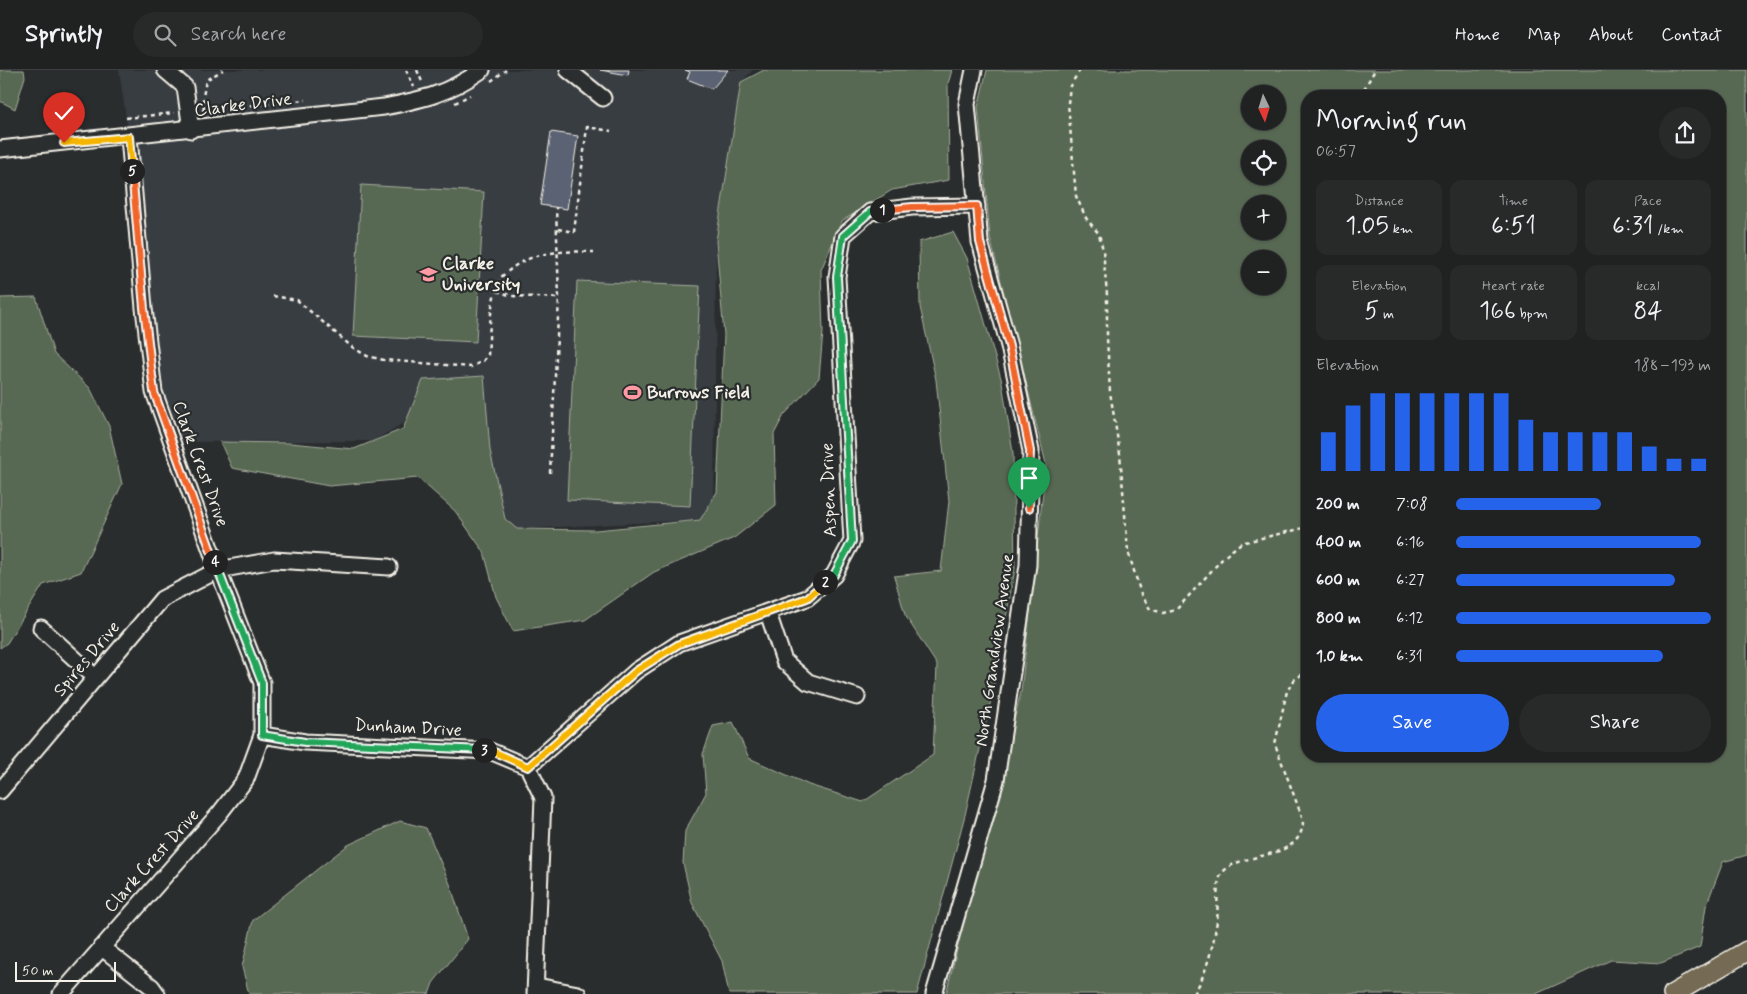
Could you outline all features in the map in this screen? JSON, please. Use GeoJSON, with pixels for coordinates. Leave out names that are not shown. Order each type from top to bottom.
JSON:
{"type":"FeatureCollection","features":[{"type":"Feature","properties":{"kind":"main road"},"geometry":{"type":"LineString","coordinates":[[1673,994],[1747,951]]}},
{"type":"Feature","properties":{"kind":"street"},"geometry":{"type":"LineString","coordinates":[[165,70],[185,87],[191,130]]}},
{"type":"Feature","properties":{"kind":"street","name":"Clarke Drive"},"geometry":{"type":"LineString","coordinates":[[0,150],[384,107],[428,99],[456,87],[482,70]]}},
{"type":"Feature","properties":{"kind":"street"},"geometry":{"type":"LineString","coordinates":[[568,70],[603,98]]}},
{"type":"Feature","properties":{"kind":"street","name":"North Grandview Avenue"},"geometry":{"type":"LineString","coordinates":[[934,994],[996,780],[1028,565],[1030,451],[1009,346],[980,242],[967,104],[974,70]]}},
{"type":"Feature","properties":{"kind":"street","name":"Clark Crest Drive"},"geometry":{"type":"LineString","coordinates":[[61,994],[219,814],[246,779],[262,735],[262,683],[218,570],[154,392],[144,308],[129,137]]}},
{"type":"Feature","properties":{"kind":"street","name":"Aspen Drive"},"geometry":{"type":"LineString","coordinates":[[528,767],[636,671],[679,644],[807,598],[834,575],[852,541],[837,277],[843,236],[870,212],[912,207],[977,206]]}},
{"type":"Feature","properties":{"kind":"street","name":"Spires Drive"},"geometry":{"type":"LineString","coordinates":[[0,791],[162,599],[218,570],[274,560],[389,567]]}},
{"type":"Feature","properties":{"kind":"street"},"geometry":{"type":"LineString","coordinates":[[768,613],[784,662],[808,682],[857,697]]}},
{"type":"Feature","properties":{"kind":"street"},"geometry":{"type":"LineString","coordinates":[[41,628],[95,677]]}},
{"type":"Feature","properties":{"kind":"street","name":"Dunham Drive"},"geometry":{"type":"LineString","coordinates":[[262,735],[305,742],[490,750],[528,767]]}},
{"type":"Feature","properties":{"kind":"street"},"geometry":{"type":"LineString","coordinates":[[528,767],[543,798],[536,990],[578,994]]}},
{"type":"Feature","properties":{"kind":"street"},"geometry":{"type":"LineString","coordinates":[[101,947],[152,986],[156,994]]}},
{"type":"Feature","properties":{"kind":"path"},"geometry":{"type":"LineString","coordinates":[[204,110],[203,97],[206,80],[223,70]]}},
{"type":"Feature","properties":{"kind":"path"},"geometry":{"type":"LineString","coordinates":[[406,70],[414,88]]}},
{"type":"Feature","properties":{"kind":"path"},"geometry":{"type":"LineString","coordinates":[[406,89],[424,85],[417,70]]}},
{"type":"Feature","properties":{"kind":"path"},"geometry":{"type":"LineString","coordinates":[[1080,70],[1070,86],[1068,103],[1076,196],[1086,218],[1099,234],[1103,250],[1111,405],[1120,454],[1128,551],[1141,594],[1150,609],[1163,613],[1176,610],[1224,557],[1241,543],[1301,529]]}},
{"type":"Feature","properties":{"kind":"path"},"geometry":{"type":"LineString","coordinates":[[1363,90],[1375,70]]}},
{"type":"Feature","properties":{"kind":"path"},"geometry":{"type":"LineString","coordinates":[[126,118],[310,100]]}},
{"type":"Feature","properties":{"kind":"path"},"geometry":{"type":"LineString","coordinates":[[558,229],[574,232],[588,127],[611,131]]}},
{"type":"Feature","properties":{"kind":"path"},"geometry":{"type":"LineString","coordinates":[[550,473],[559,298],[559,251],[556,207]]}},
{"type":"Feature","properties":{"kind":"path"},"geometry":{"type":"LineString","coordinates":[[272,296],[297,300],[352,347],[367,356],[384,360],[471,367],[478,365],[488,355],[496,291],[501,277],[520,262],[559,251],[594,252]]}},
{"type":"Feature","properties":{"kind":"path"},"geometry":{"type":"LineString","coordinates":[[496,291],[512,296],[559,298]]}},
{"type":"Feature","properties":{"kind":"path"},"geometry":{"type":"LineString","coordinates":[[1194,994],[1205,971],[1214,937],[1220,874],[1228,867],[1270,855],[1282,849],[1294,842],[1303,830],[1303,820],[1275,744],[1287,690],[1301,676]]}},
{"type":"Feature","properties":{"kind":"shaded area","name":"Clarke University"},"geometry":{"type":"Polygon","coordinates":[[[119,70],[753,70],[741,82],[716,241],[714,519],[517,529],[505,519],[490,450],[484,376],[373,441],[172,442],[154,392],[129,137],[119,70]]]}},
{"type":"Feature","properties":{"kind":"green space"},"geometry":{"type":"Polygon","coordinates":[[[0,70],[24,70],[25,77],[15,109],[0,101],[0,70]]]}},
{"type":"Feature","properties":{"kind":"green space"},"geometry":{"type":"Polygon","coordinates":[[[764,70],[952,70],[948,84],[949,180],[892,190],[842,221],[821,270],[823,332],[819,378],[784,415],[774,434],[776,505],[734,538],[654,572],[585,620],[513,631],[496,597],[484,552],[455,511],[418,478],[329,486],[232,468],[220,442],[290,443],[354,449],[403,429],[423,380],[484,376],[490,450],[505,519],[517,529],[596,530],[700,520],[717,492],[724,335],[716,241],[741,82],[764,70]]]}},
{"type":"Feature","properties":{"kind":"green space"},"geometry":{"type":"Polygon","coordinates":[[[987,70],[1747,70],[1747,855],[1723,862],[1706,906],[1700,947],[1661,963],[1611,960],[1536,994],[946,994],[1021,692],[1046,464],[990,237],[978,107],[987,70]]]}},
{"type":"Feature","properties":{"kind":"green space"},"geometry":{"type":"Polygon","coordinates":[[[361,185],[484,192],[476,342],[353,336],[361,185]]]}},
{"type":"Feature","properties":{"kind":"green space"},"geometry":{"type":"Polygon","coordinates":[[[953,232],[967,258],[1002,382],[1013,453],[1015,569],[991,700],[965,815],[917,994],[729,994],[722,961],[692,903],[683,863],[685,831],[706,793],[703,754],[713,726],[733,722],[749,758],[809,785],[863,802],[933,755],[937,665],[905,615],[894,576],[941,571],[949,501],[936,380],[920,307],[919,242],[953,232]]]}},
{"type":"Feature","properties":{"kind":"green space","name":"Burrows Field"},"geometry":{"type":"Polygon","coordinates":[[[577,281],[700,286],[690,506],[567,500],[577,281]]]}},
{"type":"Feature","properties":{"kind":"green space"},"geometry":{"type":"Polygon","coordinates":[[[36,297],[54,354],[90,388],[109,426],[122,484],[81,572],[43,585],[7,643],[0,648],[0,298],[36,297]]]}},
{"type":"Feature","properties":{"kind":"green space"},"geometry":{"type":"Polygon","coordinates":[[[400,821],[426,828],[450,884],[468,939],[433,983],[429,994],[249,994],[242,967],[253,920],[348,845],[400,821]]]}},
{"type":"Feature","properties":{"kind":"building"},"geometry":{"type":"Polygon","coordinates":[[[600,70],[629,70],[628,75],[600,70]]]}},
{"type":"Feature","properties":{"kind":"building"},"geometry":{"type":"Polygon","coordinates":[[[685,70],[728,70],[712,89],[687,79],[690,72],[685,70]]]}},
{"type":"Feature","properties":{"kind":"building"},"geometry":{"type":"Polygon","coordinates":[[[551,132],[578,136],[567,209],[540,205],[551,132]]]}},
{"type":"Feature","properties":{"kind":"place","name":"Clarke University"},"geometry":{"type":"Point","coordinates":[428,274]}},
{"type":"Feature","properties":{"kind":"place","name":"Burrows Field"},"geometry":{"type":"Point","coordinates":[633,393]}},
{"type":"Feature","properties":{"kind":"route"},"geometry":{"type":"LineString","coordinates":[[64,143],[129,137],[144,308],[154,392],[218,570],[262,683],[262,735],[305,742],[490,750],[528,767],[636,671],[679,644],[807,598],[834,575],[852,541],[837,277],[843,236],[870,212],[912,207],[977,206],[980,242],[1009,346],[1030,451],[1029,508]]}}]}
